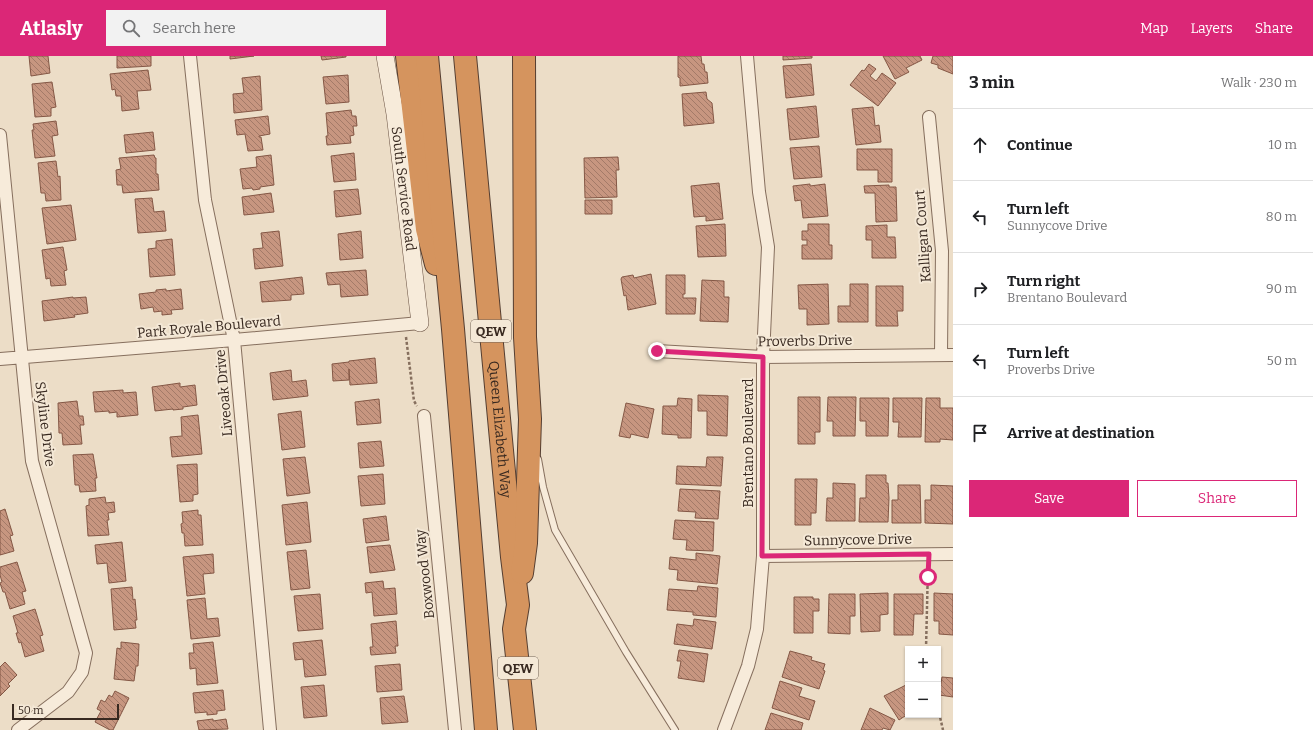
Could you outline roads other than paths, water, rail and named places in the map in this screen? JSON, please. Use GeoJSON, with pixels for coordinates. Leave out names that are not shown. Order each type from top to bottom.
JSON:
{"type":"FeatureCollection","features":[{"type":"Feature","properties":{"kind":"highway"},"geometry":{"type":"LineString","coordinates":[[407,56],[427,229],[453,329]]}},
{"type":"Feature","properties":{"kind":"highway","name":"QEW"},"geometry":{"type":"LineString","coordinates":[[427,56],[453,329],[486,730]]}},
{"type":"Feature","properties":{"kind":"highway","name":"Queen Elizabeth Way"},"geometry":{"type":"LineString","coordinates":[[465,56],[512,557],[518,606],[514,629],[525,730]]}},
{"type":"Feature","properties":{"kind":"highway"},"geometry":{"type":"LineString","coordinates":[[518,606],[526,543],[530,419],[525,337],[524,56]]}},
{"type":"Feature","properties":{"kind":"main road","name":"South Service Road"},"geometry":{"type":"LineString","coordinates":[[386,56],[396,114],[412,324]]}},
{"type":"Feature","properties":{"kind":"street","name":"Liveoak Drive"},"geometry":{"type":"LineString","coordinates":[[190,56],[205,200],[234,340],[270,730]]}},
{"type":"Feature","properties":{"kind":"street","name":"Brentano Boulevard"},"geometry":{"type":"LineString","coordinates":[[724,730],[748,666],[757,629],[762,556],[763,357],[768,247],[759,192],[747,56]]}},
{"type":"Feature","properties":{"kind":"street","name":"Kalligan Court"},"geometry":{"type":"LineString","coordinates":[[929,117],[942,251],[947,354]]}},
{"type":"Feature","properties":{"kind":"street","name":"Skyline Drive"},"geometry":{"type":"LineString","coordinates":[[0,135],[32,461],[86,653],[82,672],[68,692],[18,730]]}},
{"type":"Feature","properties":{"kind":"street","name":"Park Royale Boulevard"},"geometry":{"type":"LineString","coordinates":[[0,359],[21,356],[234,340],[412,324]]}},
{"type":"Feature","properties":{"kind":"street","name":"Proverbs Drive"},"geometry":{"type":"LineString","coordinates":[[657,351],[763,357],[947,354]]}},
{"type":"Feature","properties":{"kind":"street","name":"Boxwood Way"},"geometry":{"type":"LineString","coordinates":[[424,416],[455,730]]}},
{"type":"Feature","properties":{"kind":"street","name":"Sunnycove Drive"},"geometry":{"type":"LineString","coordinates":[[762,556],[953,554]]}},
{"type":"Feature","properties":{"kind":"lane"},"geometry":{"type":"LineString","coordinates":[[530,419],[543,487],[555,530],[626,652],[675,730]]}}]}
